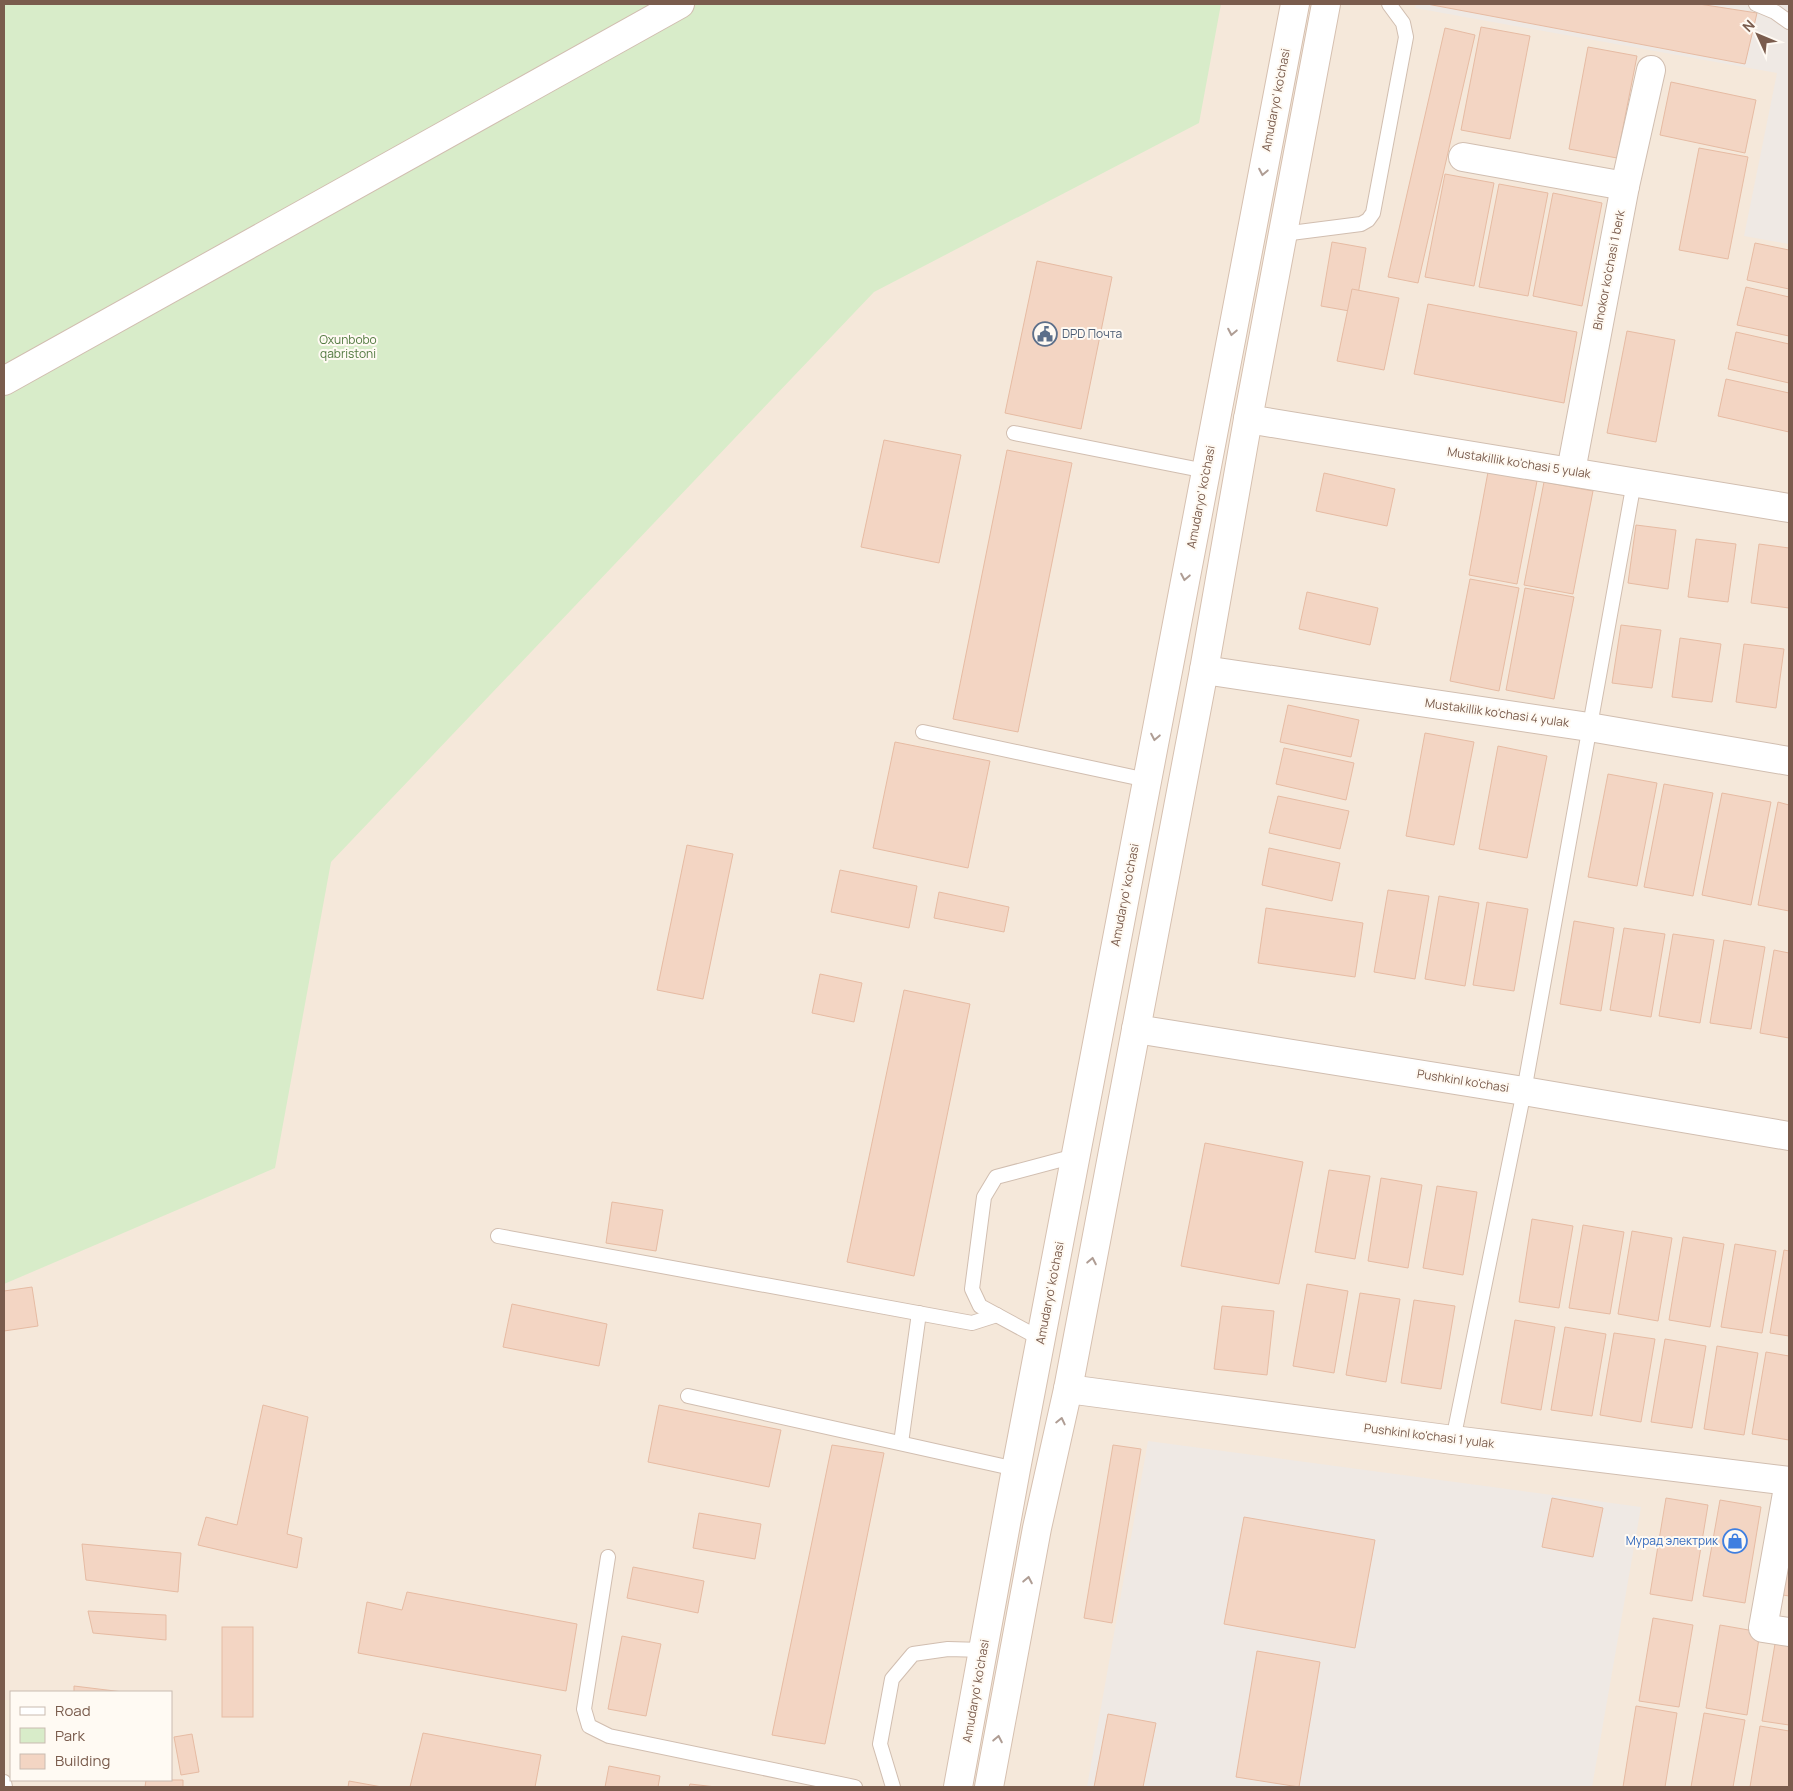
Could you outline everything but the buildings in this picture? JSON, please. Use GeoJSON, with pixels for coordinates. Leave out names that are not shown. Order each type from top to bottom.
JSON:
{"type":"FeatureCollection","features":[{"type":"Feature","properties":{"kind":"street"},"geometry":{"type":"LineString","coordinates":[[4,381],[680,4]]}},
{"type":"Feature","properties":{"kind":"street","name":"Amudaryo' ko'chasi"},"geometry":{"type":"LineString","coordinates":[[958,1787],[1100,1024],[1295,4]]}},
{"type":"Feature","properties":{"kind":"street"},"geometry":{"type":"LineString","coordinates":[[989,1787],[1037,1528],[1068,1390],[1204,670],[1248,419],[1326,4]]}},
{"type":"Feature","properties":{"kind":"street","name":"Binokor ko'chasi 1 berk"},"geometry":{"type":"LineString","coordinates":[[1571,471],[1625,186],[1651,70]]}},
{"type":"Feature","properties":{"kind":"street"},"geometry":{"type":"LineString","coordinates":[[1463,158],[1625,186]]}},
{"type":"Feature","properties":{"kind":"street","name":"Mustakillik ko'chasi 5 yulak"},"geometry":{"type":"LineString","coordinates":[[1248,419],[1789,508]]}},
{"type":"Feature","properties":{"kind":"street","name":"Mustakillik ko'chasi 4 yulak"},"geometry":{"type":"LineString","coordinates":[[1204,670],[1589,727],[1789,761]]}},
{"type":"Feature","properties":{"kind":"street","name":"Pushkinl ko'chasi"},"geometry":{"type":"LineString","coordinates":[[1100,1024],[1524,1091],[1789,1136]]}},
{"type":"Feature","properties":{"kind":"street","name":"Pushkinl ko'chasi 1 yulak"},"geometry":{"type":"LineString","coordinates":[[1068,1390],[1789,1481]]}},
{"type":"Feature","properties":{"kind":"street"},"geometry":{"type":"LineString","coordinates":[[1789,1481],[1763,1628],[1789,1632]]}},
{"type":"Feature","properties":{"kind":"lane"},"geometry":{"type":"LineString","coordinates":[[1283,234],[1361,224],[1368,220],[1373,213],[1406,37],[1403,23],[1389,4]]}},
{"type":"Feature","properties":{"kind":"lane"},"geometry":{"type":"LineString","coordinates":[[1756,4],[1775,12],[1789,22]]}},
{"type":"Feature","properties":{"kind":"lane"},"geometry":{"type":"LineString","coordinates":[[1014,434],[1206,471]]}},
{"type":"Feature","properties":{"kind":"lane"},"geometry":{"type":"LineString","coordinates":[[1453,1440],[1524,1091],[1634,482]]}},
{"type":"Feature","properties":{"kind":"lane"},"geometry":{"type":"LineString","coordinates":[[924,732],[1147,780]]}},
{"type":"Feature","properties":{"kind":"lane"},"geometry":{"type":"LineString","coordinates":[[1041,1339],[980,1306],[972,1289],[984,1196],[996,1177],[1076,1156]]}},
{"type":"Feature","properties":{"kind":"lane"},"geometry":{"type":"LineString","coordinates":[[498,1236],[972,1323],[996,1315]]}},
{"type":"Feature","properties":{"kind":"lane"},"geometry":{"type":"LineString","coordinates":[[901,1443],[919,1313]]}},
{"type":"Feature","properties":{"kind":"lane"},"geometry":{"type":"LineString","coordinates":[[688,1396],[1016,1469]]}},
{"type":"Feature","properties":{"kind":"lane"},"geometry":{"type":"LineString","coordinates":[[608,1557],[584,1709],[589,1726],[609,1736],[855,1787]]}},
{"type":"Feature","properties":{"kind":"lane"},"geometry":{"type":"LineString","coordinates":[[893,1787],[880,1744],[892,1679],[913,1654],[948,1649],[983,1650]]}},
{"type":"Feature","properties":{"kind":"lane"},"geometry":{"type":"LineString","coordinates":[[4,1782],[5,1787]]}},
{"type":"Feature","properties":{"kind":"shaded area"},"geometry":{"type":"Polygon","coordinates":[[[4,4],[1789,4],[1789,1787],[4,1787],[4,4]]]}},
{"type":"Feature","properties":{"kind":"shaded area"},"geometry":{"type":"Polygon","coordinates":[[[1416,4],[1789,4],[1789,244],[1744,236],[1777,73],[1415,8],[1416,4]]]}},
{"type":"Feature","properties":{"kind":"shaded area"},"geometry":{"type":"Polygon","coordinates":[[[1148,1441],[1641,1507],[1592,1787],[1087,1787],[1148,1441]]]}},
{"type":"Feature","properties":{"kind":"green space","name":"Oxunbobo qabristoni"},"geometry":{"type":"Polygon","coordinates":[[[4,4],[1221,4],[1199,123],[874,292],[331,862],[275,1168],[4,1284],[4,4]]]}},
{"type":"Feature","properties":{"kind":"place","name":"DPD Почта"},"geometry":{"type":"Point","coordinates":[1045,334]}},
{"type":"Feature","properties":{"kind":"place","name":"Мурад электрик"},"geometry":{"type":"Point","coordinates":[1735,1541]}}]}
